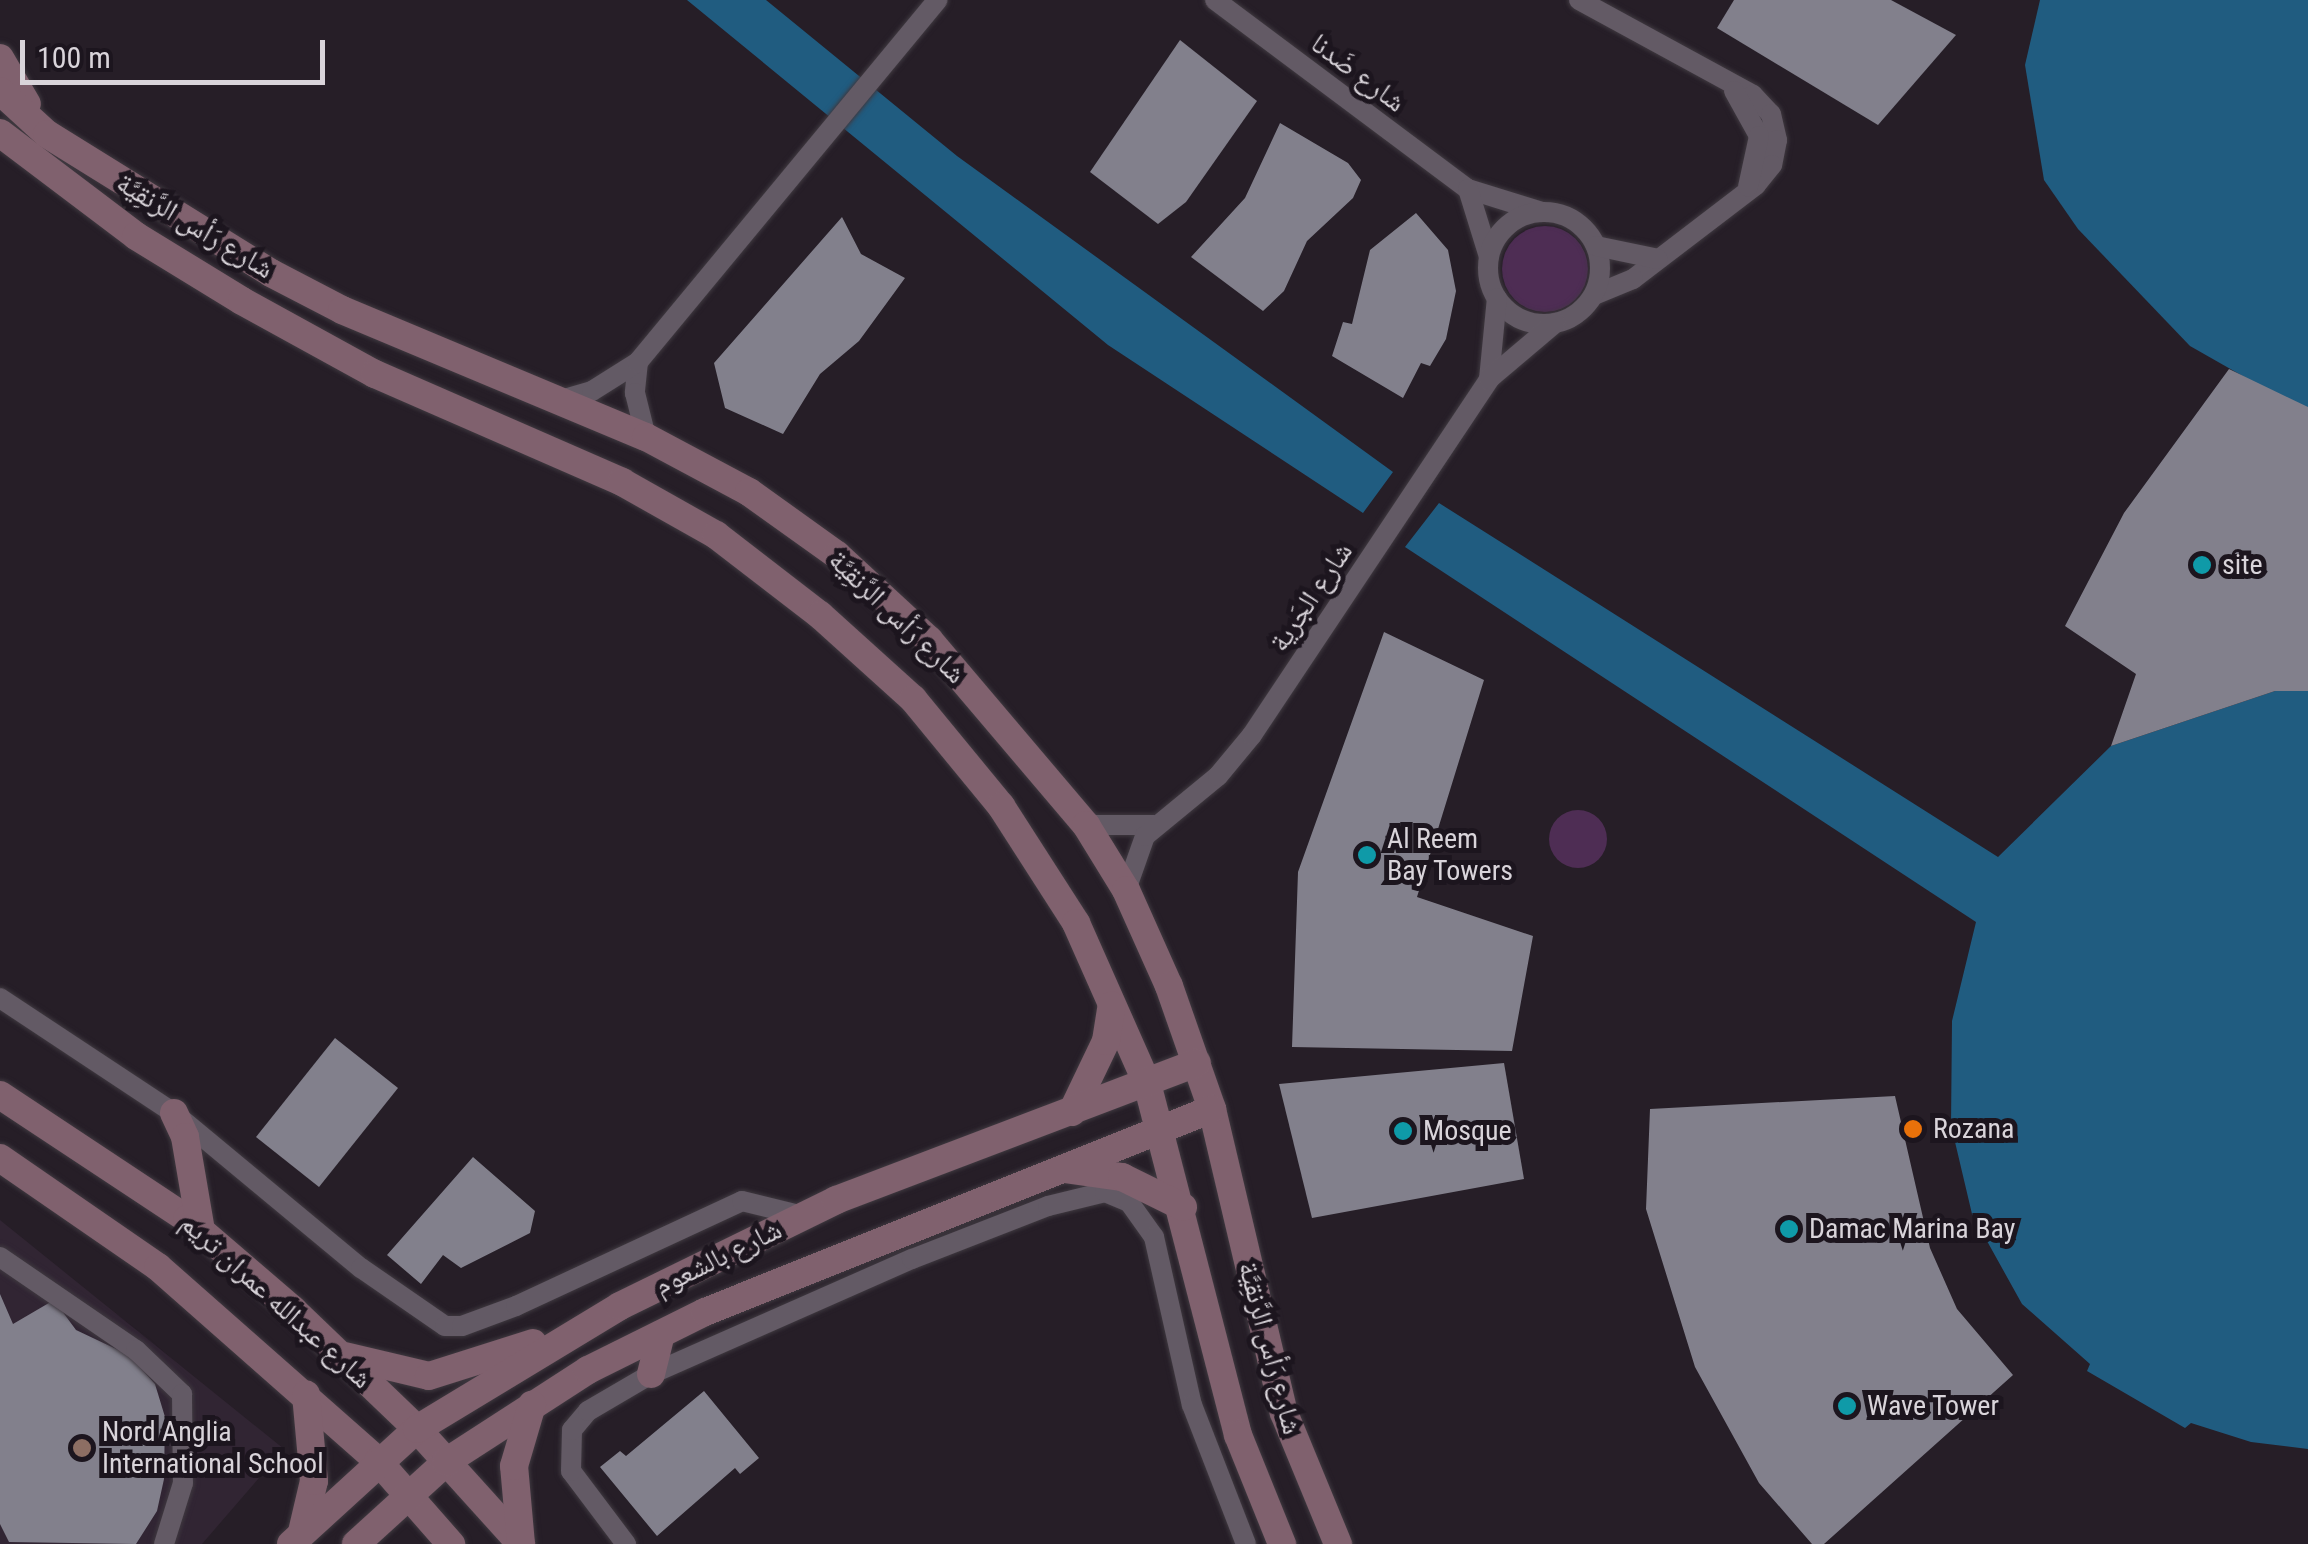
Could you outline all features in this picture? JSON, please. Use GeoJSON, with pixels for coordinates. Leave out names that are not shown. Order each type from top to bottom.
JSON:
{"type":"FeatureCollection","features":[{"type":"Feature","properties":{"kind":"street"},"geometry":{"type":"LineString","coordinates":[[557,401],[592,391],[638,362],[938,0]]}},
{"type":"Feature","properties":{"kind":"street","name":"شارع ضَدنا"},"geometry":{"type":"LineString","coordinates":[[1216,0],[1468,190],[1542,212]]}},
{"type":"Feature","properties":{"kind":"street"},"geometry":{"type":"LineString","coordinates":[[1468,190],[1497,298],[1528,322],[1555,324],[1594,295],[1633,280],[1744,192],[1757,165],[1758,136],[1748,108],[1728,86],[1578,0]]}},
{"type":"Feature","properties":{"kind":"street"},"geometry":{"type":"LineString","coordinates":[[0,58],[47,134]]}},
{"type":"Feature","properties":{"kind":"street","name":"شارع رَأس الرَّنقِيَّة"},"geometry":{"type":"LineString","coordinates":[[0,91],[47,134],[306,291],[646,437],[749,492],[837,555],[929,640],[1086,825],[1126,890],[1212,1108],[1268,1358],[1320,1512],[1338,1544]]}},
{"type":"Feature","properties":{"kind":"street","name":"شارع رَأس الرَّنقِيَّة"},"geometry":{"type":"LineString","coordinates":[[0,133],[136,236],[242,301],[375,374],[622,482],[716,535],[820,614],[913,699],[1002,806],[1076,924],[1112,1005],[1162,1127],[1238,1435],[1282,1544]]}},
{"type":"Feature","properties":{"kind":"street"},"geometry":{"type":"LineString","coordinates":[[1489,257],[1502,230],[1542,212],[1574,221],[1596,246],[1658,259]]}},
{"type":"Feature","properties":{"kind":"street"},"geometry":{"type":"LineString","coordinates":[[1594,295],[1596,246]]}},
{"type":"Feature","properties":{"kind":"street","name":"شارع الجَرية"},"geometry":{"type":"LineString","coordinates":[[1489,379],[1497,298]]}},
{"type":"Feature","properties":{"kind":"street","name":"شارع الجَرية"},"geometry":{"type":"LineString","coordinates":[[1126,890],[1138,848],[1154,825],[1236,756],[1489,379],[1555,324]]}},
{"type":"Feature","properties":{"kind":"street"},"geometry":{"type":"LineString","coordinates":[[638,362],[637,408],[646,437]]}},
{"type":"Feature","properties":{"kind":"street"},"geometry":{"type":"LineString","coordinates":[[1086,825],[1154,825]]}},
{"type":"Feature","properties":{"kind":"street"},"geometry":{"type":"LineString","coordinates":[[0,998],[174,1113],[320,1221],[420,1313],[462,1326],[742,1201],[803,1216]]}},
{"type":"Feature","properties":{"kind":"street"},"geometry":{"type":"LineString","coordinates":[[1072,1112],[1106,1041],[1112,1005]]}},
{"type":"Feature","properties":{"kind":"street","name":"شارع بالشعوم"},"geometry":{"type":"LineString","coordinates":[[296,1539],[417,1429],[559,1338],[803,1216],[1196,1063]]}},
{"type":"Feature","properties":{"kind":"street","name":"شارع عبدالله عمران تريم"},"geometry":{"type":"LineString","coordinates":[[0,1095],[201,1231],[417,1429],[521,1544]]}},
{"type":"Feature","properties":{"kind":"street","name":"شارع بالشعوم"},"geometry":{"type":"LineString","coordinates":[[356,1544],[446,1462],[532,1405],[662,1334],[1058,1168],[1212,1108]]}},
{"type":"Feature","properties":{"kind":"street"},"geometry":{"type":"LineString","coordinates":[[174,1113],[185,1137],[201,1231]]}},
{"type":"Feature","properties":{"kind":"street","name":"شارع عبدالله عمران تريم"},"geometry":{"type":"LineString","coordinates":[[0,1158],[158,1267],[378,1461],[451,1544]]}},
{"type":"Feature","properties":{"kind":"street"},"geometry":{"type":"LineString","coordinates":[[1058,1168],[1122,1176],[1183,1207]]}},
{"type":"Feature","properties":{"kind":"street"},"geometry":{"type":"LineString","coordinates":[[626,1544],[571,1471],[568,1451],[572,1430],[588,1412],[651,1374],[912,1258],[1048,1206],[1105,1192],[1130,1202],[1154,1237],[1192,1405],[1246,1544]]}},
{"type":"Feature","properties":{"kind":"street"},"geometry":{"type":"LineString","coordinates":[[0,1257],[136,1350],[182,1394],[183,1483],[164,1544]]}},
{"type":"Feature","properties":{"kind":"street"},"geometry":{"type":"LineString","coordinates":[[651,1374],[662,1334]]}},
{"type":"Feature","properties":{"kind":"street"},"geometry":{"type":"LineString","coordinates":[[340,1355],[429,1376],[559,1338]]}},
{"type":"Feature","properties":{"kind":"street"},"geometry":{"type":"LineString","coordinates":[[296,1539],[314,1481],[306,1394]]}},
{"type":"Feature","properties":{"kind":"street"},"geometry":{"type":"LineString","coordinates":[[521,1544],[514,1466],[532,1405]]}},
{"type":"Feature","properties":{"kind":"shaded area"},"geometry":{"type":"Polygon","coordinates":[[[1537,226],[1553,226],[1576,238],[1585,252],[1585,286],[1576,300],[1553,312],[1537,312],[1521,305],[1509,293],[1502,277],[1502,261],[1509,245],[1521,233],[1537,226]]]}},
{"type":"Feature","properties":{"kind":"shaded area"},"geometry":{"type":"Polygon","coordinates":[[[1578,810],[1598,819],[1607,839],[1598,859],[1578,868],[1558,859],[1549,839],[1558,819],[1578,810]]]}},
{"type":"Feature","properties":{"kind":"shaded area"},"geometry":{"type":"Polygon","coordinates":[[[0,1220],[284,1449],[202,1544],[0,1544],[0,1220]]]}},
{"type":"Feature","properties":{"kind":"water"},"geometry":{"type":"Polygon","coordinates":[[[687,0],[766,0],[957,156],[1393,472],[1363,513],[1108,345],[687,0]]]}},
{"type":"Feature","properties":{"kind":"water"},"geometry":{"type":"Polygon","coordinates":[[[2040,0],[2308,0],[2308,413],[2190,346],[2078,229],[2044,180],[2025,65],[2040,0]]]}},
{"type":"Feature","properties":{"kind":"water"},"geometry":{"type":"Polygon","coordinates":[[[1439,503],[1998,857],[2111,746],[2275,691],[2308,691],[2308,1449],[2251,1442],[2191,1423],[2185,1428],[2087,1371],[2090,1364],[2022,1304],[1972,1214],[1951,1125],[1952,1021],[1976,922],[1405,547],[1439,503]]]}},
{"type":"Feature","properties":{"kind":"building"},"geometry":{"type":"Polygon","coordinates":[[[1734,0],[1891,0],[1956,35],[1878,125],[1717,28],[1734,0]]]}},
{"type":"Feature","properties":{"kind":"building"},"geometry":{"type":"Polygon","coordinates":[[[1180,40],[1257,101],[1186,202],[1158,224],[1090,172],[1180,40]]]}},
{"type":"Feature","properties":{"kind":"building"},"geometry":{"type":"Polygon","coordinates":[[[1280,123],[1348,163],[1361,180],[1353,198],[1307,241],[1284,291],[1263,311],[1191,257],[1245,198],[1280,123]]]}},
{"type":"Feature","properties":{"kind":"building"},"geometry":{"type":"Polygon","coordinates":[[[1416,213],[1448,250],[1456,291],[1446,339],[1430,366],[1421,363],[1403,398],[1332,356],[1343,322],[1352,324],[1370,250],[1416,213]]]}},
{"type":"Feature","properties":{"kind":"building"},"geometry":{"type":"Polygon","coordinates":[[[842,217],[861,254],[905,278],[859,341],[820,374],[783,434],[725,408],[714,363],[842,217]]]}},
{"type":"Feature","properties":{"kind":"building","name":"site"},"geometry":{"type":"Polygon","coordinates":[[[2229,369],[2308,407],[2308,691],[2275,691],[2111,746],[2136,674],[2065,626],[2124,513],[2229,369]]]}},
{"type":"Feature","properties":{"kind":"building","name":"Al Reem Bay Towers"},"geometry":{"type":"Polygon","coordinates":[[[1384,632],[1484,680],[1417,897],[1533,936],[1512,1051],[1292,1047],[1298,872],[1384,632]]]}},
{"type":"Feature","properties":{"kind":"building"},"geometry":{"type":"Polygon","coordinates":[[[335,1038],[398,1088],[319,1187],[256,1137],[335,1038]]]}},
{"type":"Feature","properties":{"kind":"building","name":"Mosque"},"geometry":{"type":"Polygon","coordinates":[[[1504,1063],[1524,1179],[1312,1218],[1279,1084],[1504,1063]]]}},
{"type":"Feature","properties":{"kind":"building"},"geometry":{"type":"Polygon","coordinates":[[[1895,1096],[1930,1248],[1957,1309],[2013,1375],[1824,1544],[1812,1544],[1759,1483],[1695,1367],[1646,1209],[1650,1109],[1895,1096]]]}},
{"type":"Feature","properties":{"kind":"building"},"geometry":{"type":"Polygon","coordinates":[[[473,1157],[535,1211],[530,1233],[461,1268],[443,1255],[421,1284],[387,1255],[473,1157]]]}},
{"type":"Feature","properties":{"kind":"building","name":"Nord Anglia International School"},"geometry":{"type":"Polygon","coordinates":[[[0,1294],[13,1324],[54,1300],[76,1330],[129,1355],[155,1384],[165,1417],[164,1479],[157,1511],[136,1544],[9,1542],[0,1524],[0,1294]]]}},
{"type":"Feature","properties":{"kind":"building"},"geometry":{"type":"Polygon","coordinates":[[[704,1391],[759,1458],[740,1474],[735,1468],[657,1536],[600,1467],[620,1451],[626,1456],[704,1391]]]}},
{"type":"Feature","properties":{"kind":"place","name":"site"},"geometry":{"type":"Point","coordinates":[2202,565]}},
{"type":"Feature","properties":{"kind":"place","name":"Al Reem Bay Towers"},"geometry":{"type":"Point","coordinates":[1367,855]}},
{"type":"Feature","properties":{"kind":"place","name":"Rozana"},"geometry":{"type":"Point","coordinates":[1913,1129]}},
{"type":"Feature","properties":{"kind":"place","name":"Mosque"},"geometry":{"type":"Point","coordinates":[1403,1131]}},
{"type":"Feature","properties":{"kind":"place","name":"Damac Marina Bay"},"geometry":{"type":"Point","coordinates":[1789,1229]}},
{"type":"Feature","properties":{"kind":"place","name":"Wave Tower"},"geometry":{"type":"Point","coordinates":[1847,1406]}},
{"type":"Feature","properties":{"kind":"place","name":"Nord Anglia International School"},"geometry":{"type":"Point","coordinates":[82,1448]}}]}
